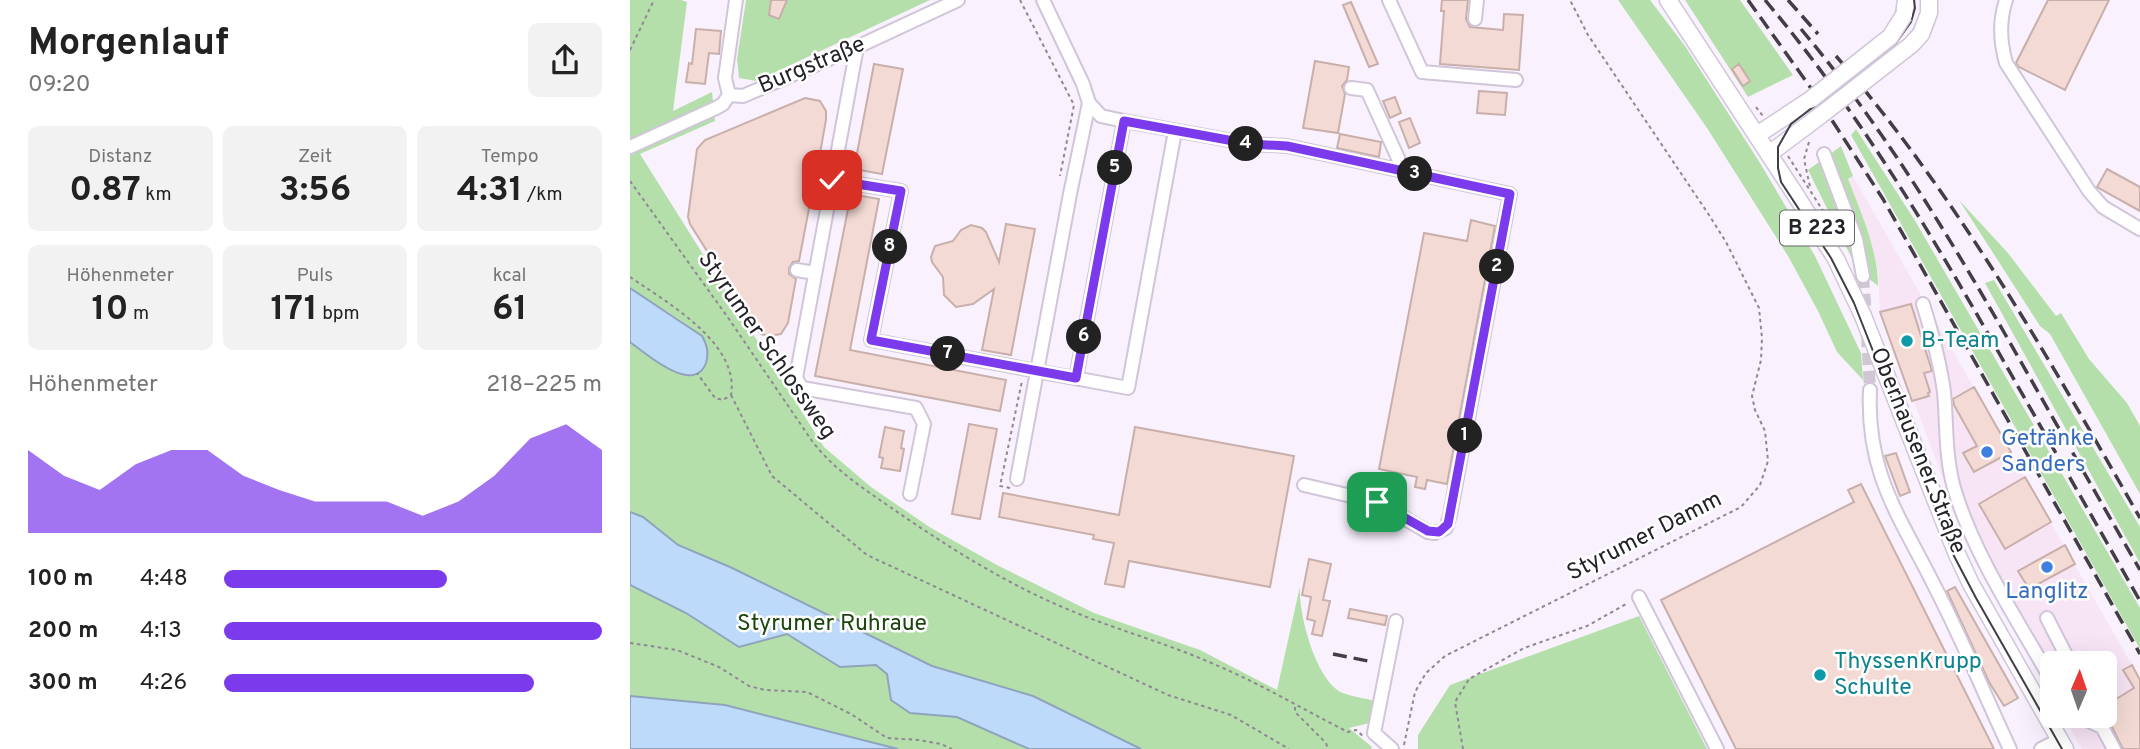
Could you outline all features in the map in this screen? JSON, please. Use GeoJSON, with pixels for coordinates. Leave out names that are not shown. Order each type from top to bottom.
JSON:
{"type":"FeatureCollection","features":[{"type":"Feature","properties":{"kind":"main road","name":"Oberhausener Straße"},"geometry":{"type":"LineString","coordinates":[[1668,0],[1836,259],[1863,316],[1955,552],[2062,744]]}},
{"type":"Feature","properties":{"kind":"main road"},"geometry":{"type":"LineString","coordinates":[[1763,145],[1821,115],[1911,45],[1921,34],[1929,13],[1929,0]]}},
{"type":"Feature","properties":{"kind":"main road"},"geometry":{"type":"LineString","coordinates":[[1763,145],[1810,100],[1889,37],[1905,8]]}},
{"type":"Feature","properties":{"kind":"street"},"geometry":{"type":"LineString","coordinates":[[729,95],[725,78],[736,0]]}},
{"type":"Feature","properties":{"kind":"street","name":"Burgstraße"},"geometry":{"type":"LineString","coordinates":[[630,148],[716,108],[723,104],[729,95],[743,96],[958,0]]}},
{"type":"Feature","properties":{"kind":"street"},"geometry":{"type":"LineString","coordinates":[[1043,0],[1083,83],[1089,103],[1101,116],[1250,144],[1287,146],[1510,194],[1448,524],[1439,532],[1428,531],[1377,502],[1304,485]]}},
{"type":"Feature","properties":{"kind":"street"},"geometry":{"type":"LineString","coordinates":[[1389,0],[1422,72],[1516,80]]}},
{"type":"Feature","properties":{"kind":"street"},"geometry":{"type":"LineString","coordinates":[[1475,19],[1477,0]]}},
{"type":"Feature","properties":{"kind":"street"},"geometry":{"type":"LineString","coordinates":[[2006,0],[2001,23],[2002,49],[2006,62],[2089,191],[2103,207],[2140,229]]}},
{"type":"Feature","properties":{"kind":"street"},"geometry":{"type":"LineString","coordinates":[[857,47],[796,378],[802,388],[916,408],[924,424],[910,494]]}},
{"type":"Feature","properties":{"kind":"street"},"geometry":{"type":"LineString","coordinates":[[1351,88],[1367,90],[1398,158],[1401,171]]}},
{"type":"Feature","properties":{"kind":"street"},"geometry":{"type":"LineString","coordinates":[[1017,480],[1030,370],[1089,103]]}},
{"type":"Feature","properties":{"kind":"street"},"geometry":{"type":"LineString","coordinates":[[1076,378],[1124,121]]}},
{"type":"Feature","properties":{"kind":"street"},"geometry":{"type":"LineString","coordinates":[[817,168],[833,175],[901,191],[871,340],[1128,388],[1175,131]]}},
{"type":"Feature","properties":{"kind":"street"},"geometry":{"type":"LineString","coordinates":[[1824,154],[1856,239],[1863,276]]}},
{"type":"Feature","properties":{"kind":"street"},"geometry":{"type":"LineString","coordinates":[[797,270],[815,273]]}},
{"type":"Feature","properties":{"kind":"street"},"geometry":{"type":"LineString","coordinates":[[1923,304],[1934,339],[1944,392],[1947,459],[1954,490],[1987,567],[2040,660]]}},
{"type":"Feature","properties":{"kind":"street"},"geometry":{"type":"LineString","coordinates":[[1870,390],[1870,434],[1888,495],[1936,588],[2010,749]]}},
{"type":"Feature","properties":{"kind":"street"},"geometry":{"type":"LineString","coordinates":[[1639,597],[1717,749]]}},
{"type":"Feature","properties":{"kind":"street"},"geometry":{"type":"LineString","coordinates":[[2047,618],[2064,651]]}},
{"type":"Feature","properties":{"kind":"street"},"geometry":{"type":"LineString","coordinates":[[1392,749],[1374,733],[1396,621]]}},
{"type":"Feature","properties":{"kind":"street"},"geometry":{"type":"LineString","coordinates":[[2103,728],[2114,749]]}},
{"type":"Feature","properties":{"kind":"street"},"geometry":{"type":"LineString","coordinates":[[2041,749],[2062,744]]}},
{"type":"Feature","properties":{"kind":"path"},"geometry":{"type":"LineString","coordinates":[[630,50],[654,0]]}},
{"type":"Feature","properties":{"kind":"path"},"geometry":{"type":"LineString","coordinates":[[1020,0],[1074,105],[1059,183]]}},
{"type":"Feature","properties":{"kind":"path","name":"Styrumer Damm"},"geometry":{"type":"LineString","coordinates":[[1403,749],[1415,692],[1434,664],[1479,638],[1741,507],[1760,485],[1765,473],[1768,446],[1752,396],[1761,360],[1759,308],[1721,233],[1588,35],[1570,0]]}},
{"type":"Feature","properties":{"kind":"path"},"geometry":{"type":"LineString","coordinates":[[1812,191],[1804,159],[1808,144],[1815,133]]}},
{"type":"Feature","properties":{"kind":"path","name":"Styrumer Schlossweg"},"geometry":{"type":"LineString","coordinates":[[630,181],[812,441],[842,472],[914,524],[1000,576],[1085,617],[1218,666],[1348,732],[1356,730],[1364,737]]}},
{"type":"Feature","properties":{"kind":"path"},"geometry":{"type":"LineString","coordinates":[[630,277],[698,324],[721,353],[733,385],[731,395],[772,476],[867,555],[1168,695],[1231,715],[1289,749]]}},
{"type":"Feature","properties":{"kind":"path"},"geometry":{"type":"LineString","coordinates":[[1017,480],[1015,489],[1000,486],[1030,370]]}},
{"type":"Feature","properties":{"kind":"path"},"geometry":{"type":"LineString","coordinates":[[697,373],[715,398],[723,400],[731,395]]}},
{"type":"Feature","properties":{"kind":"path"},"geometry":{"type":"LineString","coordinates":[[1463,749],[1455,702],[1469,679],[1524,648],[1587,626],[1639,597]]}},
{"type":"Feature","properties":{"kind":"path"},"geometry":{"type":"LineString","coordinates":[[630,643],[677,650],[765,690],[807,692],[851,714],[887,738],[919,740],[941,744],[951,749]]}},
{"type":"Feature","properties":{"kind":"path"},"geometry":{"type":"LineString","coordinates":[[1295,706],[1295,712],[1326,743],[1328,749]]}},
{"type":"Feature","properties":{"kind":"shaded area"},"geometry":{"type":"Polygon","coordinates":[[[1853,176],[2140,679],[2140,749],[2082,749],[2070,728],[2118,728],[2118,651],[2040,651],[2040,675],[1991,590],[1956,513],[1880,312],[1878,272],[1871,242],[1848,179],[1853,176]]]}},
{"type":"Feature","properties":{"kind":"green space","name":"Styrumer Ruhraue"},"geometry":{"type":"Polygon","coordinates":[[[630,0],[687,2],[673,111],[712,92],[715,121],[640,154],[824,447],[871,487],[931,528],[997,565],[1094,613],[1200,650],[1277,690],[1300,586],[1306,629],[1325,675],[1333,686],[1343,693],[1375,701],[1370,723],[1349,728],[1372,747],[1371,749],[630,749],[630,342],[675,373],[697,373],[704,365],[707,349],[703,339],[693,329],[630,288],[630,0]]]}},
{"type":"Feature","properties":{"kind":"green space"},"geometry":{"type":"Polygon","coordinates":[[[746,0],[930,0],[756,81],[739,78],[737,59],[746,0]]]}},
{"type":"Feature","properties":{"kind":"green space"},"geometry":{"type":"Polygon","coordinates":[[[1618,0],[1650,0],[1685,46],[1760,163],[1815,256],[1861,353],[1863,380],[1837,352],[1788,256],[1707,128],[1618,0]]]}},
{"type":"Feature","properties":{"kind":"green space"},"geometry":{"type":"Polygon","coordinates":[[[1685,0],[1740,0],[1793,75],[1748,97],[1685,0]]]}},
{"type":"Feature","properties":{"kind":"green space"},"geometry":{"type":"Polygon","coordinates":[[[1856,129],[1914,219],[2140,608],[2140,649],[1851,135],[1856,129]]]}},
{"type":"Feature","properties":{"kind":"green space"},"geometry":{"type":"Polygon","coordinates":[[[1841,146],[1853,176],[1848,179],[1872,245],[1878,286],[1857,269],[1808,170],[1841,146]]]}},
{"type":"Feature","properties":{"kind":"green space"},"geometry":{"type":"Polygon","coordinates":[[[1959,200],[2008,253],[2056,316],[2061,313],[2089,359],[2127,403],[2140,426],[2140,494],[2050,334],[2040,326],[1959,200]]]}},
{"type":"Feature","properties":{"kind":"green space"},"geometry":{"type":"Polygon","coordinates":[[[1994,280],[2140,527],[2140,563],[1985,283],[1994,280]]]}},
{"type":"Feature","properties":{"kind":"green space"},"geometry":{"type":"Polygon","coordinates":[[[1639,616],[1707,749],[1418,749],[1418,735],[1450,685],[1639,616]]]}},
{"type":"Feature","properties":{"kind":"water"},"geometry":{"type":"Polygon","coordinates":[[[630,288],[702,336],[707,355],[706,363],[700,372],[691,375],[669,369],[630,342],[630,288]]]}},
{"type":"Feature","properties":{"kind":"water"},"geometry":{"type":"Polygon","coordinates":[[[630,512],[643,517],[678,545],[730,567],[932,666],[1033,696],[1141,749],[1029,749],[957,717],[910,713],[891,700],[887,674],[876,665],[840,667],[787,634],[739,647],[686,613],[630,585],[630,512]]]}},
{"type":"Feature","properties":{"kind":"water"},"geometry":{"type":"Polygon","coordinates":[[[630,696],[725,705],[898,749],[630,749],[630,696]]]}},
{"type":"Feature","properties":{"kind":"building"},"geometry":{"type":"Polygon","coordinates":[[[771,0],[787,0],[779,19],[769,15],[771,0]]]}},
{"type":"Feature","properties":{"kind":"building"},"geometry":{"type":"Polygon","coordinates":[[[1442,0],[1468,0],[1466,19],[1470,27],[1503,30],[1504,14],[1523,15],[1519,70],[1440,64],[1444,11],[1441,11],[1442,0]]]}},
{"type":"Feature","properties":{"kind":"building"},"geometry":{"type":"Polygon","coordinates":[[[2048,0],[2109,0],[2065,90],[2016,63],[2048,0]]]}},
{"type":"Feature","properties":{"kind":"building"},"geometry":{"type":"Polygon","coordinates":[[[1351,2],[1378,64],[1369,67],[1343,5],[1351,2]]]}},
{"type":"Feature","properties":{"kind":"building"},"geometry":{"type":"Polygon","coordinates":[[[696,29],[721,31],[719,54],[709,53],[705,84],[686,82],[689,63],[692,64],[696,29]]]}},
{"type":"Feature","properties":{"kind":"building"},"geometry":{"type":"Polygon","coordinates":[[[1315,61],[1349,67],[1347,80],[1342,86],[1345,94],[1338,133],[1303,128],[1315,61]]]}},
{"type":"Feature","properties":{"kind":"building"},"geometry":{"type":"Polygon","coordinates":[[[874,64],[903,69],[882,174],[854,169],[874,64]]]}},
{"type":"Feature","properties":{"kind":"building"},"geometry":{"type":"Polygon","coordinates":[[[1739,64],[1750,81],[1743,86],[1732,69],[1739,64]]]}},
{"type":"Feature","properties":{"kind":"building"},"geometry":{"type":"Polygon","coordinates":[[[1479,91],[1507,93],[1505,115],[1477,113],[1479,91]]]}},
{"type":"Feature","properties":{"kind":"building"},"geometry":{"type":"Polygon","coordinates":[[[1395,97],[1401,113],[1390,118],[1383,101],[1395,97]]]}},
{"type":"Feature","properties":{"kind":"building"},"geometry":{"type":"Polygon","coordinates":[[[805,98],[820,101],[826,111],[826,120],[819,159],[813,160],[809,166],[809,172],[815,177],[799,261],[793,262],[789,268],[789,274],[796,279],[788,323],[781,334],[768,336],[756,329],[690,224],[688,217],[697,149],[705,140],[805,98]]]}},
{"type":"Feature","properties":{"kind":"building"},"geometry":{"type":"Polygon","coordinates":[[[1410,118],[1420,143],[1409,148],[1399,122],[1410,118]]]}},
{"type":"Feature","properties":{"kind":"building"},"geometry":{"type":"Polygon","coordinates":[[[1340,134],[1381,142],[1379,157],[1337,148],[1340,134]]]}},
{"type":"Feature","properties":{"kind":"building"},"geometry":{"type":"Polygon","coordinates":[[[2107,169],[2140,187],[2140,211],[2097,187],[2107,169]]]}},
{"type":"Feature","properties":{"kind":"building"},"geometry":{"type":"Polygon","coordinates":[[[851,194],[879,199],[850,350],[1006,380],[1000,411],[815,376],[851,194]]]}},
{"type":"Feature","properties":{"kind":"building"},"geometry":{"type":"Polygon","coordinates":[[[1471,220],[1495,226],[1447,484],[1427,480],[1425,489],[1415,487],[1417,477],[1379,469],[1424,233],[1467,241],[1471,220]]]}},
{"type":"Feature","properties":{"kind":"building"},"geometry":{"type":"Polygon","coordinates":[[[1006,224],[1035,229],[1011,355],[982,350],[994,289],[973,304],[956,307],[944,295],[943,277],[931,257],[935,246],[953,241],[961,230],[971,225],[986,232],[999,262],[1006,224]]]}},
{"type":"Feature","properties":{"kind":"building","name":"B-Team"},"geometry":{"type":"Polygon","coordinates":[[[1911,304],[1932,371],[1924,373],[1929,396],[1912,401],[1880,312],[1911,304]]]}},
{"type":"Feature","properties":{"kind":"building"},"geometry":{"type":"Polygon","coordinates":[[[1974,387],[2011,452],[1974,472],[1963,453],[1977,446],[1953,399],[1974,387]]]}},
{"type":"Feature","properties":{"kind":"building"},"geometry":{"type":"Polygon","coordinates":[[[969,424],[997,429],[980,519],[952,514],[969,424]]]}},
{"type":"Feature","properties":{"kind":"building"},"geometry":{"type":"Polygon","coordinates":[[[885,427],[904,431],[900,471],[881,468],[883,458],[879,457],[885,427]]]}},
{"type":"Feature","properties":{"kind":"building"},"geometry":{"type":"Polygon","coordinates":[[[1135,427],[1294,456],[1270,587],[1129,561],[1124,587],[1105,584],[1114,543],[1093,539],[1094,535],[999,517],[1003,493],[1119,515],[1135,427]]]}},
{"type":"Feature","properties":{"kind":"building"},"geometry":{"type":"Polygon","coordinates":[[[1896,453],[1910,492],[1900,496],[1885,456],[1896,453]]]}},
{"type":"Feature","properties":{"kind":"building"},"geometry":{"type":"Polygon","coordinates":[[[2025,477],[2051,522],[2005,549],[1979,504],[2025,477]]]}},
{"type":"Feature","properties":{"kind":"building","name":"ThyssenKrupp Schulte"},"geometry":{"type":"Polygon","coordinates":[[[1861,484],[1994,749],[1736,749],[1661,600],[1854,502],[1848,490],[1861,484]]]}},
{"type":"Feature","properties":{"kind":"building","name":"Langlitz"},"geometry":{"type":"Polygon","coordinates":[[[2065,545],[2075,564],[2029,589],[2018,571],[2065,545]]]}},
{"type":"Feature","properties":{"kind":"building"},"geometry":{"type":"Polygon","coordinates":[[[1309,559],[1331,564],[1323,600],[1330,601],[1322,636],[1312,634],[1315,621],[1307,619],[1311,597],[1302,595],[1309,559]]]}},
{"type":"Feature","properties":{"kind":"building"},"geometry":{"type":"Polygon","coordinates":[[[1955,587],[2018,698],[2004,706],[1989,682],[1947,591],[1955,587]]]}},
{"type":"Feature","properties":{"kind":"building"},"geometry":{"type":"Polygon","coordinates":[[[1350,609],[1387,616],[1385,625],[1348,618],[1350,609]]]}},
{"type":"Feature","properties":{"kind":"building"},"geometry":{"type":"Polygon","coordinates":[[[2132,665],[2140,680],[2140,749],[2123,749],[2112,728],[2118,728],[2118,698],[2134,688],[2123,670],[2132,665]]]}},
{"type":"Feature","properties":{"kind":"tunnel"},"geometry":{"type":"LineString","coordinates":[[1863,276],[1866,316]]}},
{"type":"Feature","properties":{"kind":"tunnel"},"geometry":{"type":"LineString","coordinates":[[1867,335],[1870,390]]}},
{"type":"Feature","properties":{"kind":"tram line"},"geometry":{"type":"LineString","coordinates":[[1914,0],[1911,22],[1896,43],[1791,124],[1778,147],[1778,168],[1781,182],[1831,258],[1854,303],[1954,556],[2062,749]]}},
{"type":"Feature","properties":{"kind":"railway"},"geometry":{"type":"LineString","coordinates":[[1748,0],[1813,91],[1883,199],[2140,654]]}},
{"type":"Feature","properties":{"kind":"railway"},"geometry":{"type":"LineString","coordinates":[[1765,0],[1830,83],[1890,171],[1973,307],[2140,601]]}},
{"type":"Feature","properties":{"kind":"railway"},"geometry":{"type":"LineString","coordinates":[[1788,0],[1818,34]]}},
{"type":"Feature","properties":{"kind":"railway"},"geometry":{"type":"LineString","coordinates":[[1801,29],[1858,101],[1934,216],[2140,570]]}},
{"type":"Feature","properties":{"kind":"railway"},"geometry":{"type":"LineString","coordinates":[[1836,56],[1880,109],[1961,221],[2035,338],[2140,518]]}},
{"type":"Feature","properties":{"kind":"railway"},"geometry":{"type":"LineString","coordinates":[[1333,654],[1373,662]]}},
{"type":"Feature","properties":{"kind":"place","name":"B-Team"},"geometry":{"type":"Point","coordinates":[1907,341]}},
{"type":"Feature","properties":{"kind":"place","name":"Getränke Sanders"},"geometry":{"type":"Point","coordinates":[1987,452]}},
{"type":"Feature","properties":{"kind":"place","name":"Langlitz"},"geometry":{"type":"Point","coordinates":[2047,567]}},
{"type":"Feature","properties":{"kind":"place","name":"ThyssenKrupp Schulte"},"geometry":{"type":"Point","coordinates":[1820,675]}},
{"type":"Feature","properties":{"kind":"route"},"geometry":{"type":"LineString","coordinates":[[832,180],[901,191],[871,340],[1076,378],[1124,121],[1250,144],[1287,146],[1510,194],[1448,524],[1439,532],[1428,531],[1377,502]]}}]}
